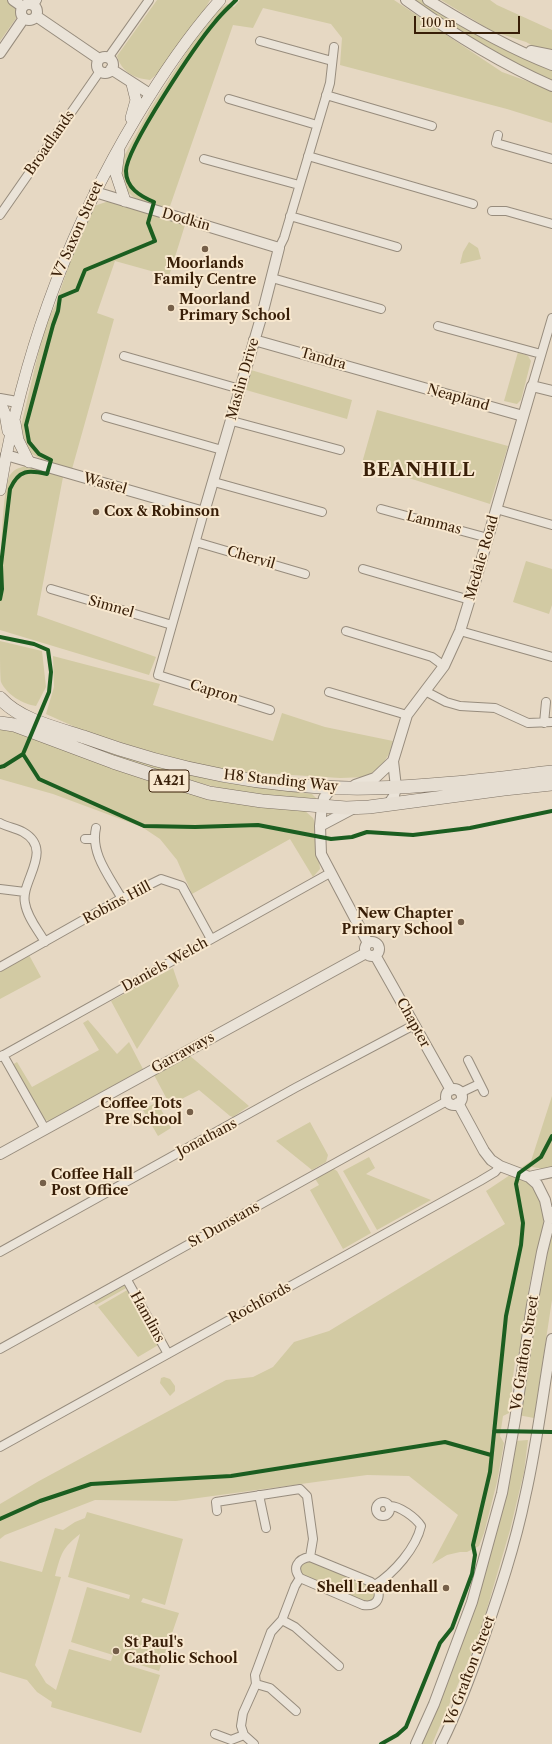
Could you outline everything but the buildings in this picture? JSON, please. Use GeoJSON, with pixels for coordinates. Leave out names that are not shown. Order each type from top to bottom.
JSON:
{"type":"FeatureCollection","features":[{"type":"Feature","properties":{"kind":"highway","name":"H8 Standing Way"},"geometry":{"type":"LineString","coordinates":[[0,698],[46,730],[113,762],[209,792],[262,800],[323,802],[349,809],[369,807],[393,796],[436,785],[552,772]]}},
{"type":"Feature","properties":{"kind":"highway","name":"H8 Standing Way"},"geometry":{"type":"LineString","coordinates":[[0,723],[46,730],[196,770],[267,782],[299,785],[341,787],[369,785],[393,796],[417,801],[552,784]]}},
{"type":"Feature","properties":{"kind":"highway"},"geometry":{"type":"LineString","coordinates":[[299,785],[323,802]]}},
{"type":"Feature","properties":{"kind":"main road","name":"V7 Saxon Street"},"geometry":{"type":"LineString","coordinates":[[0,490],[8,442],[17,402],[38,328],[70,244],[94,192],[150,94],[185,43],[220,0]]}},
{"type":"Feature","properties":{"kind":"main road"},"geometry":{"type":"LineString","coordinates":[[125,201],[116,174],[123,139],[135,104],[132,84]]}},
{"type":"Feature","properties":{"kind":"main road"},"geometry":{"type":"LineString","coordinates":[[0,402],[7,420],[8,442]]}},
{"type":"Feature","properties":{"kind":"main road"},"geometry":{"type":"LineString","coordinates":[[14,416],[18,440],[29,462]]}},
{"type":"Feature","properties":{"kind":"street"},"geometry":{"type":"LineString","coordinates":[[13,0],[23,7]]}},
{"type":"Feature","properties":{"kind":"street"},"geometry":{"type":"LineString","coordinates":[[111,69],[107,72],[100,71],[97,66],[150,0]]}},
{"type":"Feature","properties":{"kind":"street"},"geometry":{"type":"LineString","coordinates":[[406,0],[461,38],[506,65],[552,86]]}},
{"type":"Feature","properties":{"kind":"street"},"geometry":{"type":"LineString","coordinates":[[428,0],[467,25],[552,66]]}},
{"type":"Feature","properties":{"kind":"street"},"geometry":{"type":"LineString","coordinates":[[23,7],[27,4],[36,3],[36,16]]}},
{"type":"Feature","properties":{"kind":"street"},"geometry":{"type":"LineString","coordinates":[[23,7],[22,11],[24,18]]}},
{"type":"Feature","properties":{"kind":"street"},"geometry":{"type":"LineString","coordinates":[[24,18],[30,19],[36,16]]}},
{"type":"Feature","properties":{"kind":"street"},"geometry":{"type":"LineString","coordinates":[[36,16],[103,58],[112,61],[111,69]]}},
{"type":"Feature","properties":{"kind":"street"},"geometry":{"type":"LineString","coordinates":[[0,53],[24,18]]}},
{"type":"Feature","properties":{"kind":"street"},"geometry":{"type":"LineString","coordinates":[[488,36],[539,54],[552,55]]}},
{"type":"Feature","properties":{"kind":"street"},"geometry":{"type":"LineString","coordinates":[[260,42],[332,61]]}},
{"type":"Feature","properties":{"kind":"street","name":"Maslin Drive"},"geometry":{"type":"LineString","coordinates":[[158,675],[222,450],[232,421],[279,248],[284,238],[330,83],[334,47]]}},
{"type":"Feature","properties":{"kind":"street"},"geometry":{"type":"LineString","coordinates":[[111,69],[132,84],[150,94]]}},
{"type":"Feature","properties":{"kind":"street","name":"Broadlands"},"geometry":{"type":"LineString","coordinates":[[0,214],[100,71]]}},
{"type":"Feature","properties":{"kind":"street"},"geometry":{"type":"LineString","coordinates":[[326,95],[432,126]]}},
{"type":"Feature","properties":{"kind":"street"},"geometry":{"type":"LineString","coordinates":[[229,99],[317,124]]}},
{"type":"Feature","properties":{"kind":"street"},"geometry":{"type":"LineString","coordinates":[[496,142],[552,159]]}},
{"type":"Feature","properties":{"kind":"street"},"geometry":{"type":"LineString","coordinates":[[308,156],[474,204]]}},
{"type":"Feature","properties":{"kind":"street"},"geometry":{"type":"LineString","coordinates":[[204,159],[299,185]]}},
{"type":"Feature","properties":{"kind":"street","name":"Dodkin"},"geometry":{"type":"LineString","coordinates":[[94,192],[279,248]]}},
{"type":"Feature","properties":{"kind":"street"},"geometry":{"type":"LineString","coordinates":[[492,211],[506,211],[552,224]]}},
{"type":"Feature","properties":{"kind":"street"},"geometry":{"type":"LineString","coordinates":[[290,216],[396,247]]}},
{"type":"Feature","properties":{"kind":"street"},"geometry":{"type":"LineString","coordinates":[[272,278],[380,309]]}},
{"type":"Feature","properties":{"kind":"street","name":"Medale Road"},"geometry":{"type":"LineString","coordinates":[[393,796],[393,761],[407,715],[444,666],[460,631],[552,318]]}},
{"type":"Feature","properties":{"kind":"street"},"geometry":{"type":"LineString","coordinates":[[438,326],[541,354]]}},
{"type":"Feature","properties":{"kind":"street","name":"Tandra"},"geometry":{"type":"LineString","coordinates":[[254,340],[392,378]]}},
{"type":"Feature","properties":{"kind":"street"},"geometry":{"type":"LineString","coordinates":[[124,356],[240,389]]}},
{"type":"Feature","properties":{"kind":"street","name":"Neapland"},"geometry":{"type":"LineString","coordinates":[[392,378],[523,416]]}},
{"type":"Feature","properties":{"kind":"street"},"geometry":{"type":"LineString","coordinates":[[532,386],[552,391]]}},
{"type":"Feature","properties":{"kind":"street"},"geometry":{"type":"LineString","coordinates":[[0,399],[17,402]]}},
{"type":"Feature","properties":{"kind":"street"},"geometry":{"type":"LineString","coordinates":[[106,417],[222,450]]}},
{"type":"Feature","properties":{"kind":"street"},"geometry":{"type":"LineString","coordinates":[[232,421],[340,450]]}},
{"type":"Feature","properties":{"kind":"street","name":"Wastel"},"geometry":{"type":"LineString","coordinates":[[6,455],[204,512]]}},
{"type":"Feature","properties":{"kind":"street"},"geometry":{"type":"LineString","coordinates":[[214,482],[322,512]]}},
{"type":"Feature","properties":{"kind":"street","name":"Lammas"},"geometry":{"type":"LineString","coordinates":[[381,508],[488,538]]}},
{"type":"Feature","properties":{"kind":"street"},"geometry":{"type":"LineString","coordinates":[[496,509],[552,525]]}},
{"type":"Feature","properties":{"kind":"street","name":"Chervil"},"geometry":{"type":"LineString","coordinates":[[196,542],[305,574]]}},
{"type":"Feature","properties":{"kind":"street"},"geometry":{"type":"LineString","coordinates":[[363,569],[470,600]]}},
{"type":"Feature","properties":{"kind":"street","name":"Simnel"},"geometry":{"type":"LineString","coordinates":[[51,589],[172,625]]}},
{"type":"Feature","properties":{"kind":"street"},"geometry":{"type":"LineString","coordinates":[[346,631],[432,657],[444,666]]}},
{"type":"Feature","properties":{"kind":"street"},"geometry":{"type":"LineString","coordinates":[[460,631],[552,657]]}},
{"type":"Feature","properties":{"kind":"street","name":"Capron"},"geometry":{"type":"LineString","coordinates":[[158,675],[270,710]]}},
{"type":"Feature","properties":{"kind":"street"},"geometry":{"type":"LineString","coordinates":[[425,691],[446,702],[460,706],[496,708],[528,724],[548,722],[546,702]]}},
{"type":"Feature","properties":{"kind":"street"},"geometry":{"type":"LineString","coordinates":[[328,692],[407,715]]}},
{"type":"Feature","properties":{"kind":"street"},"geometry":{"type":"LineString","coordinates":[[369,785],[393,761]]}},
{"type":"Feature","properties":{"kind":"street"},"geometry":{"type":"LineString","coordinates":[[323,802],[341,787]]}},
{"type":"Feature","properties":{"kind":"street","name":"Chapter"},"geometry":{"type":"LineString","coordinates":[[323,802],[320,826],[321,854],[370,950],[455,1092]]}},
{"type":"Feature","properties":{"kind":"street"},"geometry":{"type":"LineString","coordinates":[[320,826],[349,809]]}},
{"type":"Feature","properties":{"kind":"street"},"geometry":{"type":"LineString","coordinates":[[0,823],[23,832],[31,839],[36,848],[37,859],[25,892],[24,903],[45,942]]}},
{"type":"Feature","properties":{"kind":"street"},"geometry":{"type":"LineString","coordinates":[[96,828],[89,839],[122,898]]}},
{"type":"Feature","properties":{"kind":"street","name":"Daniels Welch"},"geometry":{"type":"LineString","coordinates":[[2,1056],[330,873]]}},
{"type":"Feature","properties":{"kind":"street","name":"Robins Hill"},"geometry":{"type":"LineString","coordinates":[[0,967],[122,898],[161,880],[182,886],[212,940]]}},
{"type":"Feature","properties":{"kind":"street"},"geometry":{"type":"LineString","coordinates":[[0,889],[25,892]]}},
{"type":"Feature","properties":{"kind":"street","name":"Garraways"},"geometry":{"type":"LineString","coordinates":[[0,1154],[370,950]]}},
{"type":"Feature","properties":{"kind":"street","name":"Jonathans"},"geometry":{"type":"LineString","coordinates":[[0,1252],[295,1088],[414,1025]]}},
{"type":"Feature","properties":{"kind":"street"},"geometry":{"type":"LineString","coordinates":[[2,1056],[46,1129]]}},
{"type":"Feature","properties":{"kind":"street"},"geometry":{"type":"LineString","coordinates":[[468,1060],[484,1092]]}},
{"type":"Feature","properties":{"kind":"street"},"geometry":{"type":"LineString","coordinates":[[455,1092],[461,1098],[458,1103],[453,1105],[447,1101],[447,1094],[479,1084]]}},
{"type":"Feature","properties":{"kind":"street","name":"St Dunstans"},"geometry":{"type":"LineString","coordinates":[[0,1349],[127,1280],[447,1101]]}},
{"type":"Feature","properties":{"kind":"street"},"geometry":{"type":"LineString","coordinates":[[458,1103],[484,1151],[491,1160],[500,1166],[529,1177],[537,1184],[543,1193],[551,1217]]}},
{"type":"Feature","properties":{"kind":"street","name":"Rochfords"},"geometry":{"type":"LineString","coordinates":[[0,1447],[480,1181],[495,1172],[500,1166]]}},
{"type":"Feature","properties":{"kind":"street"},"geometry":{"type":"LineString","coordinates":[[529,1177],[552,1172]]}},
{"type":"Feature","properties":{"kind":"street","name":"V6 Grafton Street"},"geometry":{"type":"LineString","coordinates":[[416,1744],[434,1704],[472,1602],[502,1493],[515,1420],[532,1305],[551,1217]]}},
{"type":"Feature","properties":{"kind":"street","name":"Hamlins"},"geometry":{"type":"LineString","coordinates":[[127,1280],[168,1354]]}},
{"type":"Feature","properties":{"kind":"street","name":"V6 Grafton Street"},"geometry":{"type":"LineString","coordinates":[[441,1744],[452,1722],[470,1676],[495,1606],[510,1556],[525,1498],[536,1441],[552,1339]]}},
{"type":"Feature","properties":{"kind":"street"},"geometry":{"type":"LineString","coordinates":[[217,1511],[216,1502],[298,1489],[305,1492],[307,1496],[313,1539],[310,1557]]}},
{"type":"Feature","properties":{"kind":"street"},"geometry":{"type":"LineString","coordinates":[[259,1495],[266,1528]]}},
{"type":"Feature","properties":{"kind":"street"},"geometry":{"type":"LineString","coordinates":[[375,1585],[391,1574],[418,1538],[421,1526],[419,1522],[394,1506],[389,1506]]}},
{"type":"Feature","properties":{"kind":"street"},"geometry":{"type":"LineString","coordinates":[[310,1557],[375,1585],[378,1589],[379,1597],[375,1603],[367,1606],[300,1578],[296,1570],[297,1564],[301,1559],[310,1557]]}},
{"type":"Feature","properties":{"kind":"street"},"geometry":{"type":"LineString","coordinates":[[254,1744],[244,1734],[241,1726],[243,1714],[256,1684],[255,1675],[271,1632],[282,1620],[295,1586],[300,1578]]}},
{"type":"Feature","properties":{"kind":"street"},"geometry":{"type":"LineString","coordinates":[[282,1620],[295,1627],[339,1666]]}},
{"type":"Feature","properties":{"kind":"street"},"geometry":{"type":"LineString","coordinates":[[256,1684],[270,1688],[296,1711]]}},
{"type":"Feature","properties":{"kind":"street"},"geometry":{"type":"LineString","coordinates":[[215,1734],[231,1740],[244,1734]]}},
{"type":"Feature","properties":{"kind":"shaded area"},"geometry":{"type":"Polygon","coordinates":[[[0,0],[29,0],[0,41],[0,0]]]}},
{"type":"Feature","properties":{"kind":"shaded area"},"geometry":{"type":"Polygon","coordinates":[[[157,0],[210,0],[201,16],[157,74],[150,80],[133,76],[125,70],[119,62],[117,56],[157,0]]]}},
{"type":"Feature","properties":{"kind":"shaded area"},"geometry":{"type":"Polygon","coordinates":[[[240,0],[394,0],[502,72],[552,90],[552,123],[507,109],[340,65],[342,38],[331,24],[263,8],[253,28],[233,25],[169,209],[147,204],[133,197],[121,183],[123,158],[150,109],[200,31],[215,12],[227,4],[234,7],[240,0]]]}},
{"type":"Feature","properties":{"kind":"shaded area"},"geometry":{"type":"Polygon","coordinates":[[[414,0],[423,0],[434,8],[552,70],[552,80],[533,73],[480,45],[414,0]]]}},
{"type":"Feature","properties":{"kind":"shaded area"},"geometry":{"type":"Polygon","coordinates":[[[441,0],[490,0],[497,5],[552,30],[552,51],[540,50],[526,42],[492,31],[441,0]]]}},
{"type":"Feature","properties":{"kind":"shaded area"},"geometry":{"type":"Polygon","coordinates":[[[109,201],[185,225],[169,276],[115,261],[97,313],[114,319],[72,469],[41,459],[30,453],[23,444],[21,426],[45,325],[55,306],[72,256],[94,206],[109,201]]]}},
{"type":"Feature","properties":{"kind":"shaded area"},"geometry":{"type":"Polygon","coordinates":[[[469,242],[478,248],[481,259],[460,264],[463,252],[469,242]]]}},
{"type":"Feature","properties":{"kind":"shaded area"},"geometry":{"type":"Polygon","coordinates":[[[518,352],[528,356],[531,361],[521,400],[517,404],[504,401],[518,352]]]}},
{"type":"Feature","properties":{"kind":"shaded area"},"geometry":{"type":"Polygon","coordinates":[[[251,370],[352,400],[347,419],[246,390],[251,370]]]}},
{"type":"Feature","properties":{"kind":"shaded area"},"geometry":{"type":"Polygon","coordinates":[[[377,410],[508,446],[490,504],[362,463],[377,410]]]}},
{"type":"Feature","properties":{"kind":"shaded area"},"geometry":{"type":"Polygon","coordinates":[[[29,466],[63,477],[37,615],[156,657],[149,675],[0,630],[2,525],[7,486],[10,475],[16,469],[29,466]]]}},
{"type":"Feature","properties":{"kind":"shaded area"},"geometry":{"type":"Polygon","coordinates":[[[526,561],[552,569],[552,605],[549,614],[513,602],[526,561]]]}},
{"type":"Feature","properties":{"kind":"shaded area"},"geometry":{"type":"Polygon","coordinates":[[[0,641],[42,651],[46,687],[36,706],[26,703],[11,695],[1,682],[0,641]]]}},
{"type":"Feature","properties":{"kind":"shaded area"},"geometry":{"type":"Polygon","coordinates":[[[53,656],[160,684],[153,705],[273,741],[282,713],[325,727],[393,741],[389,754],[384,762],[368,777],[340,778],[228,771],[178,760],[84,731],[46,714],[54,687],[53,656]]]}},
{"type":"Feature","properties":{"kind":"shaded area"},"geometry":{"type":"Polygon","coordinates":[[[0,726],[112,765],[304,810],[313,818],[315,823],[320,869],[313,877],[290,839],[192,894],[177,860],[160,839],[142,827],[53,794],[0,779],[0,726]]]}},
{"type":"Feature","properties":{"kind":"shaded area"},"geometry":{"type":"Polygon","coordinates":[[[46,731],[216,781],[312,794],[317,799],[253,794],[200,783],[148,768],[46,731]]]}},
{"type":"Feature","properties":{"kind":"shaded area"},"geometry":{"type":"Polygon","coordinates":[[[29,955],[41,977],[0,999],[0,971],[29,955]]]}},
{"type":"Feature","properties":{"kind":"shaded area"},"geometry":{"type":"Polygon","coordinates":[[[173,968],[179,986],[137,1049],[111,1001],[173,968]]]}},
{"type":"Feature","properties":{"kind":"shaded area"},"geometry":{"type":"Polygon","coordinates":[[[88,1020],[117,1054],[129,1042],[143,1069],[49,1121],[45,1120],[12,1065],[17,1062],[32,1087],[99,1050],[83,1023],[88,1020]]]}},
{"type":"Feature","properties":{"kind":"shaded area"},"geometry":{"type":"Polygon","coordinates":[[[189,1055],[249,1106],[233,1117],[199,1090],[170,1105],[153,1073],[189,1055]]]}},
{"type":"Feature","properties":{"kind":"shaded area"},"geometry":{"type":"Polygon","coordinates":[[[552,1096],[552,1166],[546,1169],[531,1167],[526,1178],[538,1189],[544,1223],[529,1287],[521,1348],[515,1362],[509,1413],[503,1416],[500,1436],[504,1443],[497,1482],[484,1533],[479,1546],[467,1552],[447,1555],[432,1564],[458,1515],[409,1476],[367,1475],[176,1501],[95,1500],[5,1535],[0,1539],[0,1504],[39,1481],[226,1380],[253,1377],[273,1367],[294,1342],[329,1331],[505,1224],[486,1191],[531,1161],[552,1096]]]}},
{"type":"Feature","properties":{"kind":"shaded area"},"geometry":{"type":"Polygon","coordinates":[[[157,1102],[171,1128],[158,1136],[143,1110],[157,1102]]]}},
{"type":"Feature","properties":{"kind":"shaded area"},"geometry":{"type":"Polygon","coordinates":[[[310,1122],[328,1155],[326,1162],[312,1170],[276,1141],[310,1122]]]}},
{"type":"Feature","properties":{"kind":"shaded area"},"geometry":{"type":"Polygon","coordinates":[[[369,1157],[375,1168],[366,1174],[431,1200],[377,1230],[343,1171],[369,1157]]]}},
{"type":"Feature","properties":{"kind":"shaded area"},"geometry":{"type":"Polygon","coordinates":[[[332,1168],[337,1171],[371,1233],[343,1249],[310,1190],[319,1185],[314,1177],[332,1168]]]}},
{"type":"Feature","properties":{"kind":"shaded area"},"geometry":{"type":"Polygon","coordinates":[[[552,1227],[552,1300],[534,1418],[518,1415],[535,1310],[552,1227]]]}},
{"type":"Feature","properties":{"kind":"shaded area"},"geometry":{"type":"Polygon","coordinates":[[[123,1285],[128,1287],[96,1305],[92,1301],[123,1285]]]}},
{"type":"Feature","properties":{"kind":"shaded area"},"geometry":{"type":"Polygon","coordinates":[[[129,1289],[160,1344],[138,1357],[98,1307],[129,1289]]]}},
{"type":"Feature","properties":{"kind":"shaded area"},"geometry":{"type":"Polygon","coordinates":[[[164,1377],[170,1379],[175,1386],[175,1391],[170,1396],[160,1383],[161,1378],[164,1377]]]}},
{"type":"Feature","properties":{"kind":"shaded area"},"geometry":{"type":"Polygon","coordinates":[[[528,1440],[524,1472],[510,1530],[479,1636],[432,1744],[418,1744],[442,1689],[515,1441],[528,1440]]]}},
{"type":"Feature","properties":{"kind":"shaded area"},"geometry":{"type":"Polygon","coordinates":[[[87,1512],[183,1539],[165,1605],[143,1598],[141,1602],[179,1613],[159,1671],[125,1660],[124,1664],[160,1675],[141,1733],[51,1707],[52,1702],[37,1692],[27,1680],[0,1672],[0,1561],[42,1572],[55,1528],[63,1530],[75,1522],[85,1518],[87,1512]],[[80,1534],[69,1543],[59,1562],[55,1576],[61,1577],[35,1665],[46,1683],[56,1690],[69,1649],[111,1661],[113,1655],[71,1642],[87,1587],[129,1599],[130,1595],[68,1577],[80,1534]]]}},
{"type":"Feature","properties":{"kind":"shaded area"},"geometry":{"type":"Polygon","coordinates":[[[310,1560],[370,1585],[375,1590],[375,1599],[368,1603],[301,1576],[299,1566],[310,1560]]]}},
{"type":"Feature","properties":{"kind":"cycle path"},"geometry":{"type":"LineString","coordinates":[[0,599],[2,589],[1,565],[10,489],[13,482],[25,472],[47,474],[51,460],[39,454],[29,442],[26,425],[58,311],[60,297],[77,290],[85,270],[155,241],[148,223],[154,202],[135,191],[128,182],[126,171],[129,159],[149,119],[179,72],[206,33],[222,13],[236,0]]}},
{"type":"Feature","properties":{"kind":"cycle path"},"geometry":{"type":"LineString","coordinates":[[0,637],[34,644],[48,650],[51,672],[49,692],[23,754],[0,767]]}},
{"type":"Feature","properties":{"kind":"cycle path"},"geometry":{"type":"LineString","coordinates":[[23,754],[39,779],[144,826],[195,827],[258,825],[331,839],[352,837],[367,832],[413,835],[470,828],[552,811]]}},
{"type":"Feature","properties":{"kind":"cycle path"},"geometry":{"type":"LineString","coordinates":[[381,1744],[397,1735],[406,1727],[440,1643],[452,1628],[472,1574],[475,1555],[473,1545],[490,1472],[506,1316],[521,1245],[523,1223],[516,1184],[519,1173],[541,1157],[552,1136]]}},
{"type":"Feature","properties":{"kind":"cycle path"},"geometry":{"type":"LineString","coordinates":[[494,1431],[552,1432]]}},
{"type":"Feature","properties":{"kind":"cycle path"},"geometry":{"type":"LineString","coordinates":[[0,1519],[40,1501],[91,1484],[231,1476],[445,1442],[491,1455]]}},
{"type":"Feature","properties":{"kind":"place","name":"Moorlands Family Centre"},"geometry":{"type":"Point","coordinates":[205,249]}},
{"type":"Feature","properties":{"kind":"place","name":"Moorland Primary School"},"geometry":{"type":"Point","coordinates":[171,308]}},
{"type":"Feature","properties":{"kind":"place","name":"Cox & Robinson"},"geometry":{"type":"Point","coordinates":[96,512]}},
{"type":"Feature","properties":{"kind":"place","name":"New Chapter Primary School"},"geometry":{"type":"Point","coordinates":[461,922]}},
{"type":"Feature","properties":{"kind":"place","name":"Coffee Tots Pre School"},"geometry":{"type":"Point","coordinates":[190,1112]}},
{"type":"Feature","properties":{"kind":"place","name":"Coffee Hall Post Office"},"geometry":{"type":"Point","coordinates":[43,1183]}},
{"type":"Feature","properties":{"kind":"place","name":"Shell Leadenhall"},"geometry":{"type":"Point","coordinates":[446,1588]}},
{"type":"Feature","properties":{"kind":"place","name":"St Paul's Catholic School"},"geometry":{"type":"Point","coordinates":[116,1651]}},
{"type":"Feature","properties":{"kind":"district","name":"BEANHILL"},"geometry":{"type":"Point","coordinates":[419,471]}}]}
